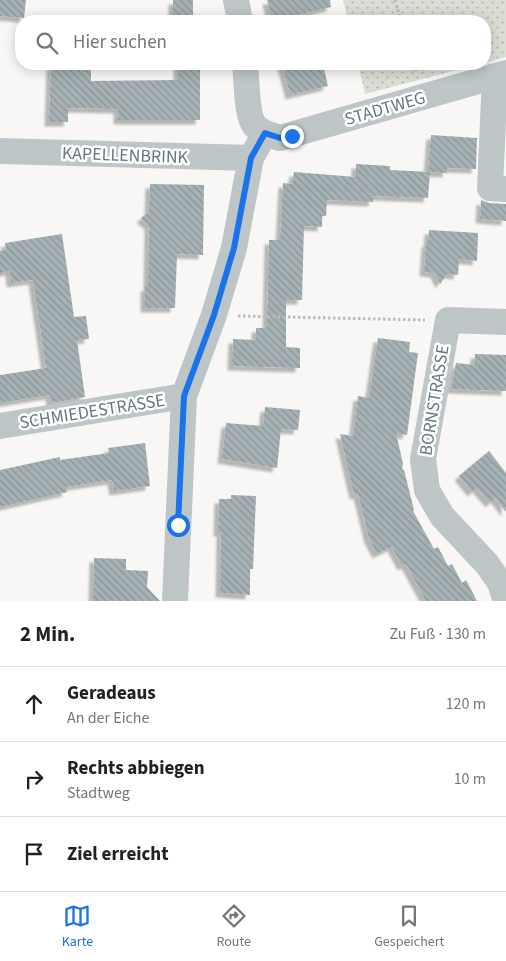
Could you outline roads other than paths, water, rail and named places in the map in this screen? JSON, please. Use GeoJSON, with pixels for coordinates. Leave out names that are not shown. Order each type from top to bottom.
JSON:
{"type":"FeatureCollection","features":[{"type":"Feature","properties":{"kind":"street"},"geometry":{"type":"LineString","coordinates":[[236,0],[239,15]]}},
{"type":"Feature","properties":{"kind":"street"},"geometry":{"type":"LineString","coordinates":[[175,601],[184,396],[214,315],[234,248],[251,158],[265,133],[250,118],[246,70]]}},
{"type":"Feature","properties":{"kind":"street"},"geometry":{"type":"LineString","coordinates":[[501,75],[490,188],[506,189]]}},
{"type":"Feature","properties":{"kind":"street","name":"STADTWEG"},"geometry":{"type":"LineString","coordinates":[[265,133],[280,138],[292,136],[501,75]]}},
{"type":"Feature","properties":{"kind":"street","name":"KAPELLENBRINK"},"geometry":{"type":"LineString","coordinates":[[0,151],[251,158]]}},
{"type":"Feature","properties":{"kind":"street","name":"BORNSTRASSE"},"geometry":{"type":"LineString","coordinates":[[504,589],[487,564],[442,516],[426,490],[423,459],[448,320],[506,322]]}},
{"type":"Feature","properties":{"kind":"street","name":"SCHMIEDESTRASSE"},"geometry":{"type":"LineString","coordinates":[[0,426],[184,396]]}}]}
